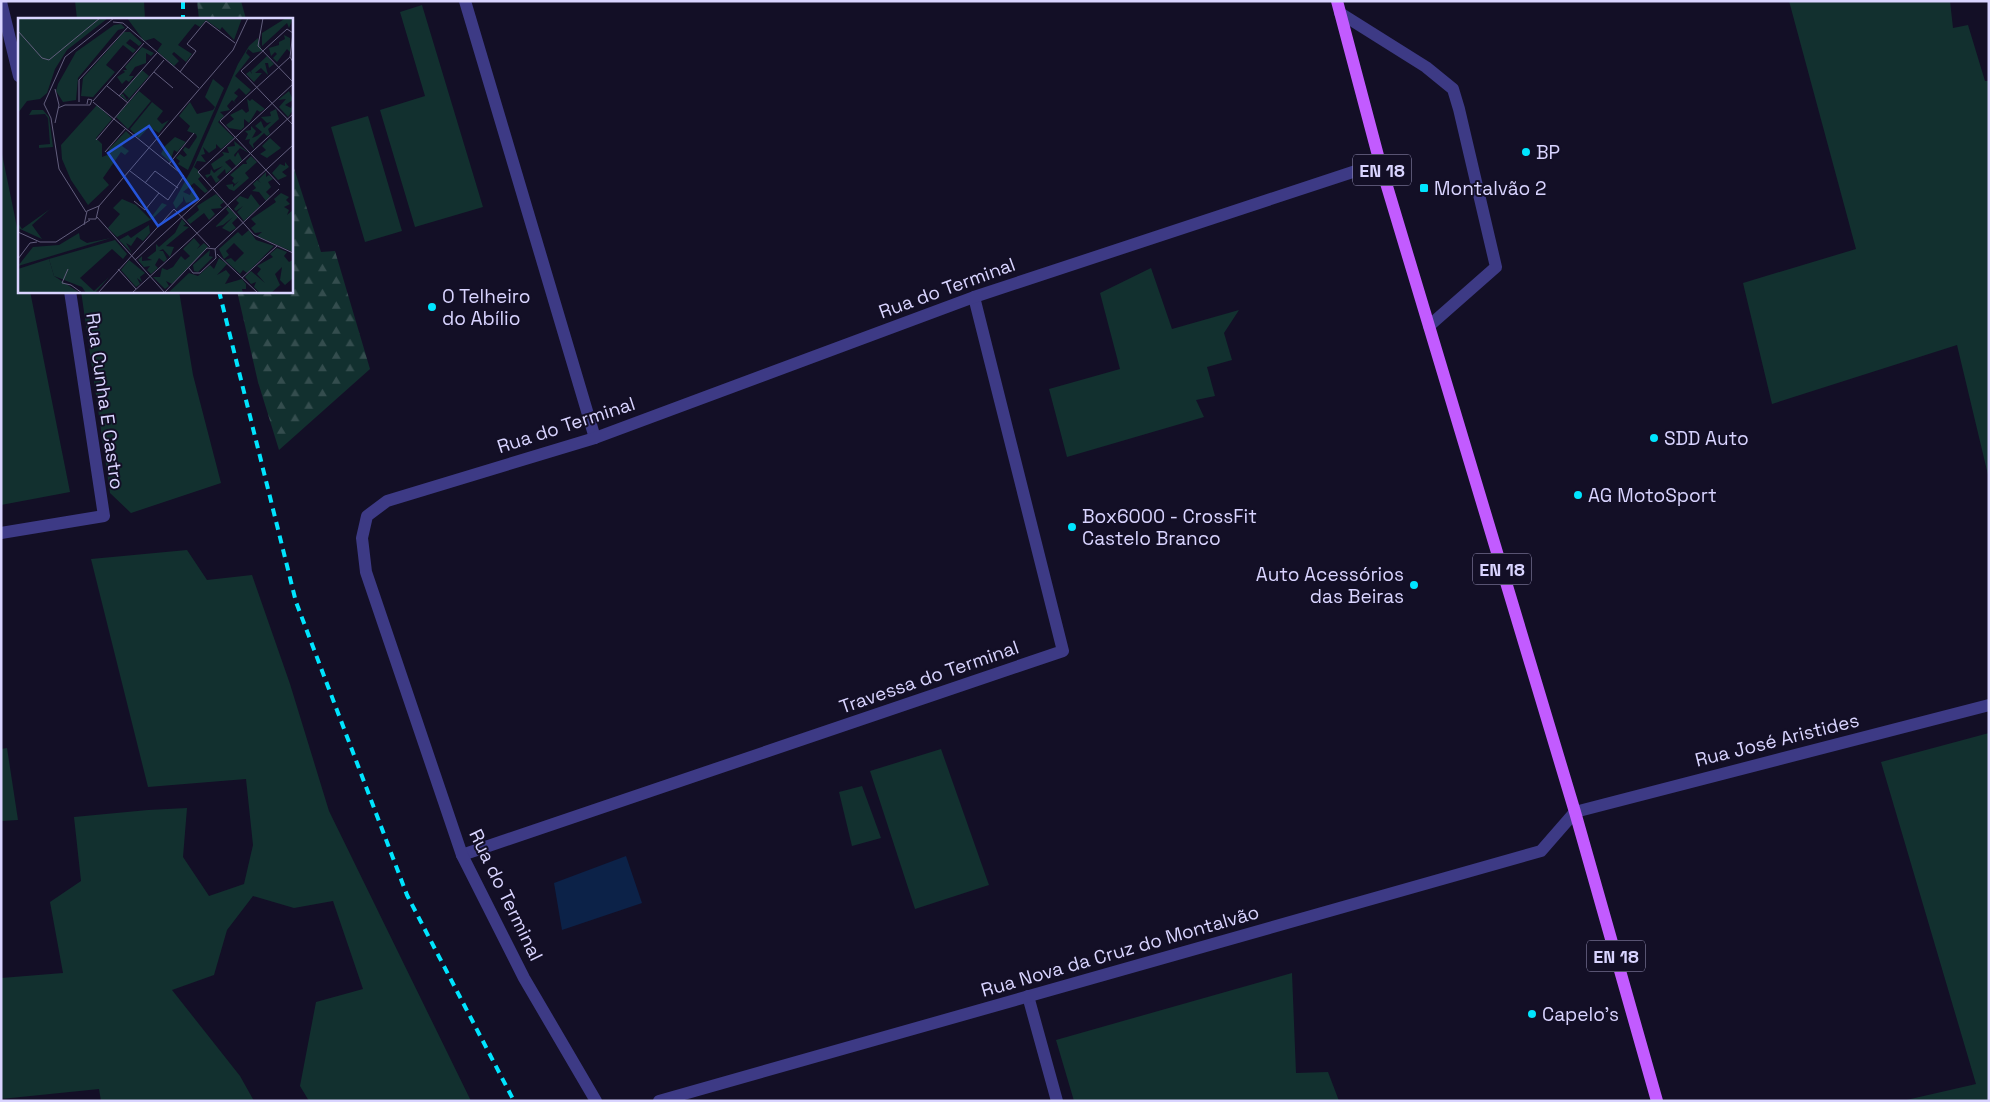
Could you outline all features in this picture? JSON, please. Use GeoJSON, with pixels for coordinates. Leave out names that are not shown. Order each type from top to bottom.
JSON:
{"type":"FeatureCollection","features":[{"type":"Feature","properties":{"kind":"main road","name":"EN 18"},"geometry":{"type":"LineString","coordinates":[[1338,7],[1380,162],[1575,812],[1657,1101]]}},
{"type":"Feature","properties":{"kind":"street"},"geometry":{"type":"LineString","coordinates":[[465,1],[595,438]]}},
{"type":"Feature","properties":{"kind":"street"},"geometry":{"type":"LineString","coordinates":[[1,2],[18,72]]}},
{"type":"Feature","properties":{"kind":"street"},"geometry":{"type":"LineString","coordinates":[[1338,7],[1426,67],[1446,83],[1453,89],[1459,109],[1496,267],[1429,326]]}},
{"type":"Feature","properties":{"kind":"street","name":"Rua do Terminal"},"geometry":{"type":"LineString","coordinates":[[596,1101],[524,978],[462,855],[366,572],[362,538],[367,516],[387,501],[595,438],[974,297],[1380,162]]}},
{"type":"Feature","properties":{"kind":"street","name":"Rua Cunha E Castro"},"geometry":{"type":"LineString","coordinates":[[1,533],[104,516],[70,292]]}},
{"type":"Feature","properties":{"kind":"street","name":"Travessa do Terminal"},"geometry":{"type":"LineString","coordinates":[[462,855],[1063,651],[974,297]]}},
{"type":"Feature","properties":{"kind":"street","name":"Rua José Aristides"},"geometry":{"type":"LineString","coordinates":[[1575,812],[1989,706]]}},
{"type":"Feature","properties":{"kind":"street","name":"Rua Nova da Cruz do Montalvão"},"geometry":{"type":"LineString","coordinates":[[659,1101],[1541,851],[1575,812]]}},
{"type":"Feature","properties":{"kind":"street"},"geometry":{"type":"LineString","coordinates":[[1028,996],[1057,1101]]}},
{"type":"Feature","properties":{"kind":"green space"},"geometry":{"type":"Polygon","coordinates":[[[75,1],[144,1],[145,18],[77,18],[75,1]]]}},
{"type":"Feature","properties":{"kind":"green space"},"geometry":{"type":"Polygon","coordinates":[[[197,1],[241,1],[246,18],[199,18],[197,1]]]}},
{"type":"Feature","properties":{"kind":"green space"},"geometry":{"type":"Polygon","coordinates":[[[1789,1],[1950,1],[1953,28],[1968,25],[1985,81],[1989,81],[1989,479],[1957,345],[1772,404],[1743,283],[1856,249],[1789,1]]]}},
{"type":"Feature","properties":{"kind":"green space"},"geometry":{"type":"Polygon","coordinates":[[[422,5],[483,207],[415,227],[380,110],[425,96],[400,12],[422,5]]]}},
{"type":"Feature","properties":{"kind":"green space"},"geometry":{"type":"Polygon","coordinates":[[[368,116],[402,231],[365,242],[331,127],[368,116]]]}},
{"type":"Feature","properties":{"kind":"green space"},"geometry":{"type":"Polygon","coordinates":[[[1,149],[18,232],[18,292],[30,292],[70,492],[1,505],[1,149]]]}},
{"type":"Feature","properties":{"kind":"green space"},"geometry":{"type":"Polygon","coordinates":[[[292,162],[321,252],[335,251],[370,369],[279,450],[258,382],[237,292],[292,292],[292,162]]]}},
{"type":"Feature","properties":{"kind":"green space"},"geometry":{"type":"Polygon","coordinates":[[[1151,268],[1172,329],[1239,310],[1224,333],[1232,360],[1207,367],[1215,396],[1196,400],[1204,417],[1067,457],[1049,389],[1120,369],[1100,293],[1151,268]]]}},
{"type":"Feature","properties":{"kind":"green space"},"geometry":{"type":"Polygon","coordinates":[[[81,292],[179,292],[193,375],[221,483],[131,513],[110,493],[81,292]]]}},
{"type":"Feature","properties":{"kind":"green space"},"geometry":{"type":"Polygon","coordinates":[[[187,550],[207,580],[252,575],[290,684],[329,811],[471,1101],[309,1101],[300,1086],[316,1002],[363,989],[333,901],[294,908],[253,896],[227,930],[214,975],[172,990],[240,1076],[254,1101],[101,1101],[99,1089],[1,1099],[1,978],[63,973],[50,902],[81,881],[74,817],[187,808],[183,857],[209,896],[244,884],[253,845],[246,779],[148,787],[91,559],[187,550]]]}},
{"type":"Feature","properties":{"kind":"green space"},"geometry":{"type":"Polygon","coordinates":[[[1989,733],[1989,1101],[1902,1101],[1976,1084],[1881,762],[1989,733]]]}},
{"type":"Feature","properties":{"kind":"green space"},"geometry":{"type":"Polygon","coordinates":[[[7,748],[18,820],[1,821],[1,749],[7,748]]]}},
{"type":"Feature","properties":{"kind":"green space"},"geometry":{"type":"Polygon","coordinates":[[[941,749],[989,885],[915,909],[870,771],[941,749]]]}},
{"type":"Feature","properties":{"kind":"green space"},"geometry":{"type":"Polygon","coordinates":[[[862,786],[881,838],[852,846],[839,792],[862,786]]]}},
{"type":"Feature","properties":{"kind":"green space"},"geometry":{"type":"Polygon","coordinates":[[[1292,973],[1296,1073],[1328,1072],[1339,1101],[1074,1101],[1056,1040],[1292,973]]]}},
{"type":"Feature","properties":{"kind":"water"},"geometry":{"type":"Polygon","coordinates":[[[626,856],[642,903],[562,930],[554,883],[626,856]]]}},
{"type":"Feature","properties":{"kind":"railway"},"geometry":{"type":"LineString","coordinates":[[183,1],[183,18]]}},
{"type":"Feature","properties":{"kind":"railway"},"geometry":{"type":"LineString","coordinates":[[219,292],[296,602],[407,895],[514,1101]]}},
{"type":"Feature","properties":{"kind":"place","name":"BP"},"geometry":{"type":"Point","coordinates":[1526,152]}},
{"type":"Feature","properties":{"kind":"place","name":"Montalvão 2"},"geometry":{"type":"Point","coordinates":[1424,188]}},
{"type":"Feature","properties":{"kind":"place","name":"O Telheiro do Abílio"},"geometry":{"type":"Point","coordinates":[432,307]}},
{"type":"Feature","properties":{"kind":"place","name":"SDD Auto"},"geometry":{"type":"Point","coordinates":[1654,438]}},
{"type":"Feature","properties":{"kind":"place","name":"AG MotoSport"},"geometry":{"type":"Point","coordinates":[1578,495]}},
{"type":"Feature","properties":{"kind":"place","name":"Box6000 - CrossFit Castelo Branco"},"geometry":{"type":"Point","coordinates":[1072,527]}},
{"type":"Feature","properties":{"kind":"place","name":"Auto Acessórios das Beiras"},"geometry":{"type":"Point","coordinates":[1414,585]}},
{"type":"Feature","properties":{"kind":"place","name":"Capelo's"},"geometry":{"type":"Point","coordinates":[1532,1014]}}]}
